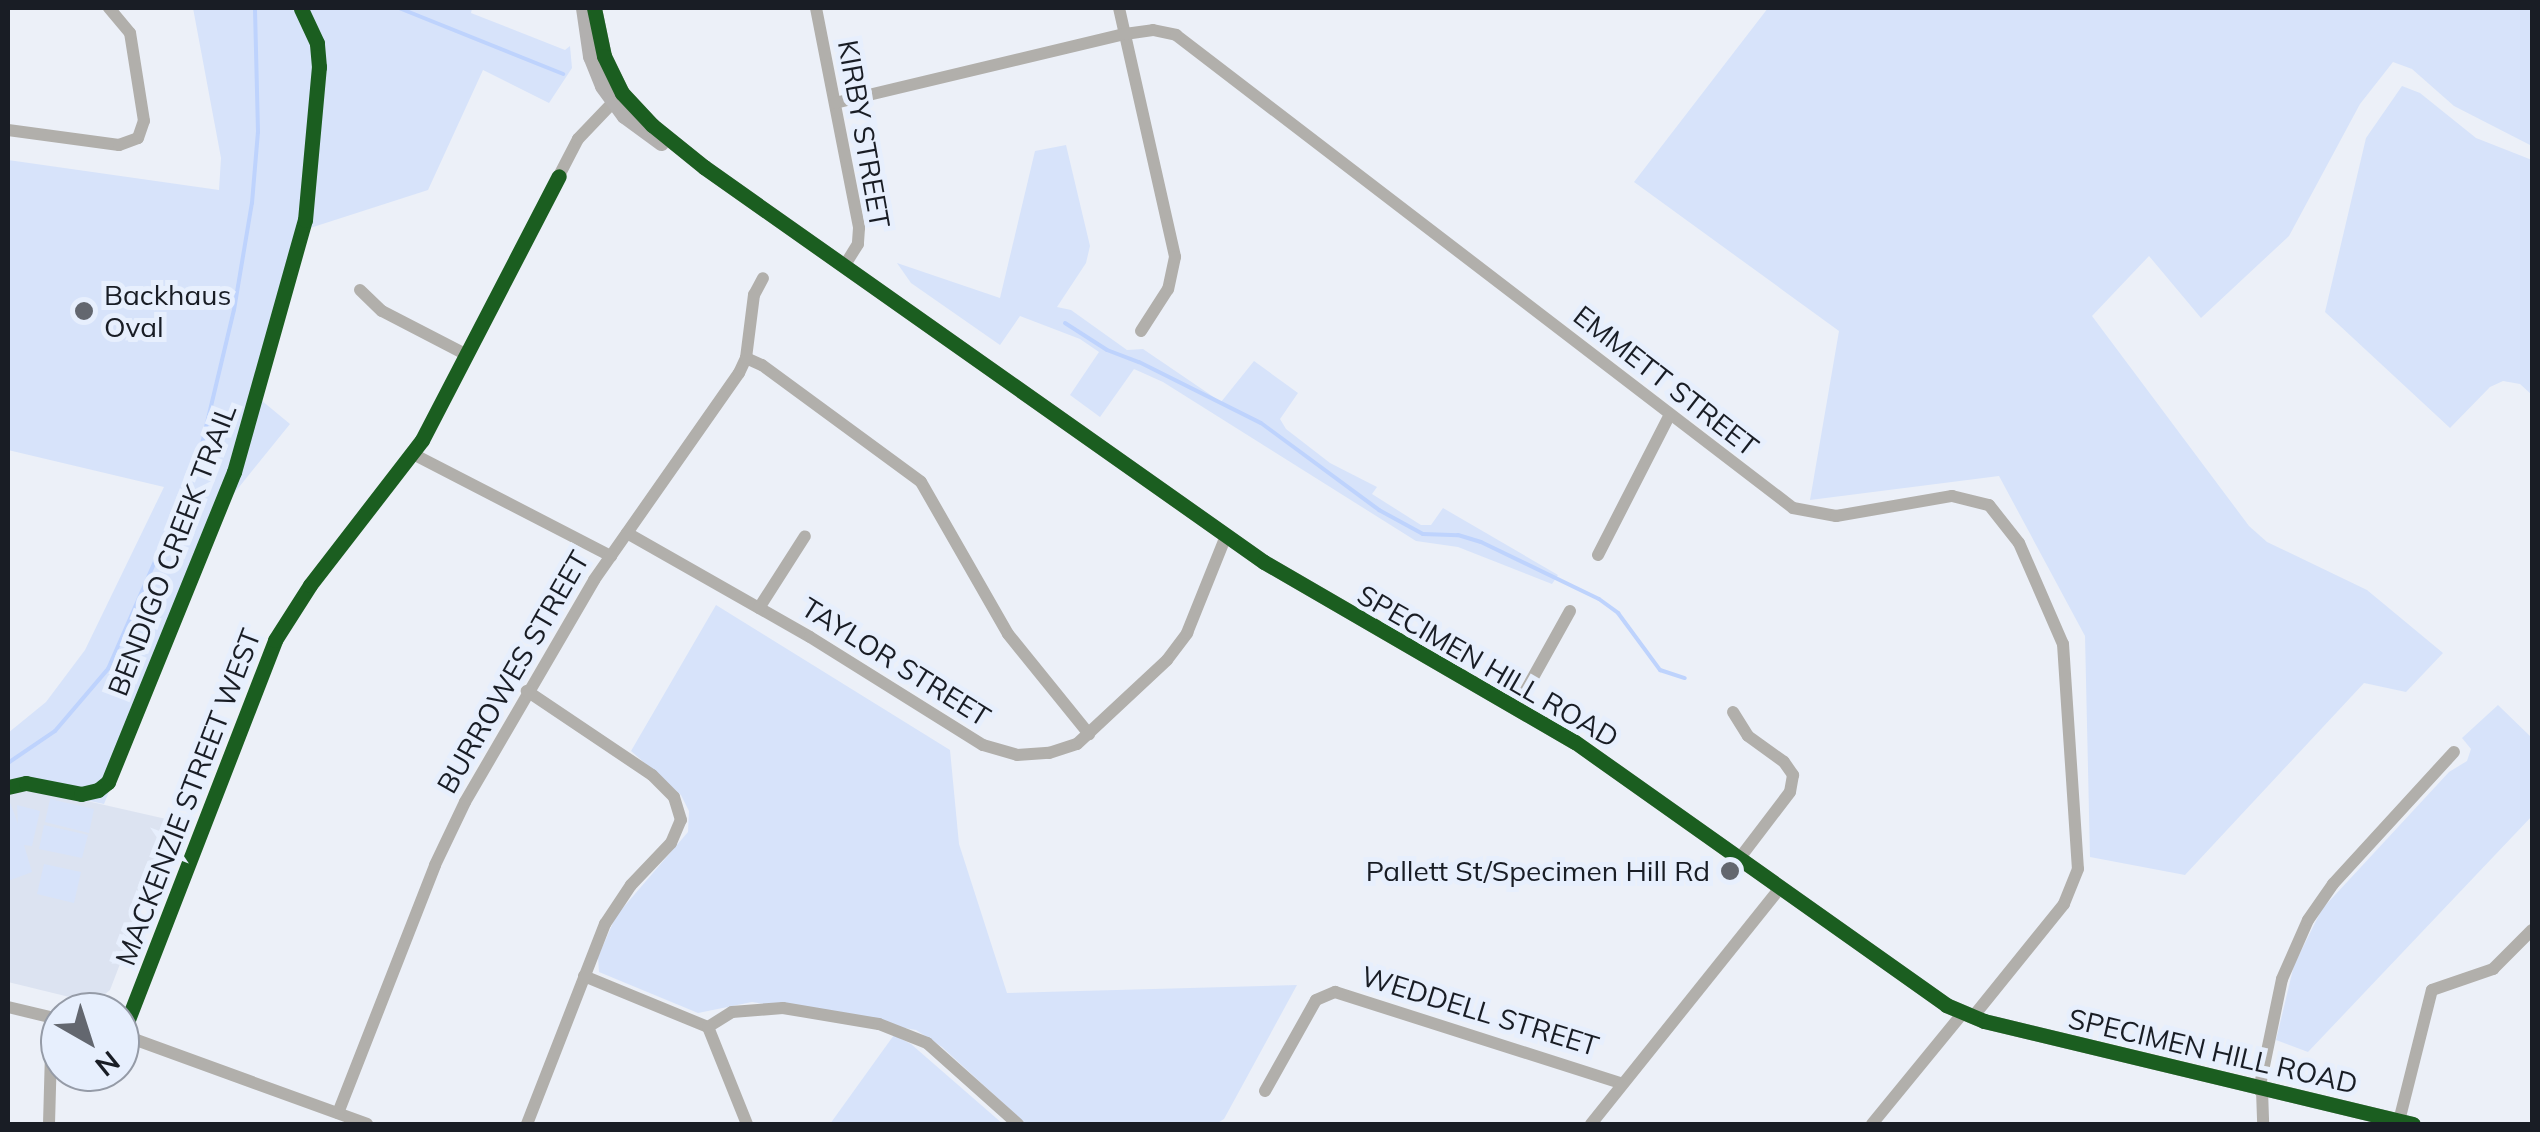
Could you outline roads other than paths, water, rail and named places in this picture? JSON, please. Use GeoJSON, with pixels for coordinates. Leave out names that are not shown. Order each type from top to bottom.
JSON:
{"type":"FeatureCollection","features":[{"type":"Feature","properties":{"kind":"main road"},"geometry":{"type":"LineString","coordinates":[[583,8],[590,56],[617,97]]}},
{"type":"Feature","properties":{"kind":"main road"},"geometry":{"type":"LineString","coordinates":[[594,8],[617,97]]}},
{"type":"Feature","properties":{"kind":"main road","name":"SPECIMEN HILL ROAD"},"geometry":{"type":"LineString","coordinates":[[617,97],[704,167],[1226,536],[1297,583],[1605,762],[1882,964],[1967,1016],[2406,1123]]}},
{"type":"Feature","properties":{"kind":"street"},"geometry":{"type":"LineString","coordinates":[[8,130],[119,145],[134,143],[144,121],[130,33],[109,8]]}},
{"type":"Feature","properties":{"kind":"street","name":"KIRBY STREET"},"geometry":{"type":"LineString","coordinates":[[816,8],[860,237],[844,266]]}},
{"type":"Feature","properties":{"kind":"street"},"geometry":{"type":"LineString","coordinates":[[1119,8],[1174,257],[1168,288],[1141,331]]}},
{"type":"Feature","properties":{"kind":"street","name":"EMMETT STREET"},"geometry":{"type":"LineString","coordinates":[[835,103],[1125,34],[1165,32],[1195,46],[1669,416],[1793,508],[1836,516],[1952,496],[1974,498],[2005,519],[2063,644],[2078,869],[2064,904],[1967,1016]]}},
{"type":"Feature","properties":{"kind":"street","name":"MACKENZIE STREET WEST"},"geometry":{"type":"LineString","coordinates":[[137,992],[275,640],[310,585],[413,454],[578,139],[617,97]]}},
{"type":"Feature","properties":{"kind":"street","name":"BURROWES STREET"},"geometry":{"type":"LineString","coordinates":[[338,1113],[435,865],[527,692],[610,556],[746,358],[751,308],[763,278]]}},
{"type":"Feature","properties":{"kind":"street"},"geometry":{"type":"LineString","coordinates":[[360,290],[382,311],[467,356]]}},
{"type":"Feature","properties":{"kind":"street"},"geometry":{"type":"LineString","coordinates":[[746,358],[762,365],[922,482],[1008,634],[1090,734]]}},
{"type":"Feature","properties":{"kind":"street"},"geometry":{"type":"LineString","coordinates":[[1598,555],[1669,416]]}},
{"type":"Feature","properties":{"kind":"street"},"geometry":{"type":"LineString","coordinates":[[413,454],[610,556]]}},
{"type":"Feature","properties":{"kind":"street","name":"TAYLOR STREET"},"geometry":{"type":"LineString","coordinates":[[627,533],[760,608],[993,750],[1018,755],[1049,753],[1090,734],[1180,645],[1226,536]]}},
{"type":"Feature","properties":{"kind":"street"},"geometry":{"type":"LineString","coordinates":[[760,608],[805,536]]}},
{"type":"Feature","properties":{"kind":"street"},"geometry":{"type":"LineString","coordinates":[[1516,708],[1570,611]]}},
{"type":"Feature","properties":{"kind":"street"},"geometry":{"type":"LineString","coordinates":[[527,692],[652,775],[680,808],[678,832],[617,904],[584,976],[527,1124]]}},
{"type":"Feature","properties":{"kind":"street"},"geometry":{"type":"LineString","coordinates":[[1733,712],[1748,736],[1784,762],[1794,776],[1790,792],[1739,859]]}},
{"type":"Feature","properties":{"kind":"street"},"geometry":{"type":"LineString","coordinates":[[2263,1124],[2261,1090],[2282,979],[2308,920],[2333,884],[2454,752]]}},
{"type":"Feature","properties":{"kind":"street"},"geometry":{"type":"LineString","coordinates":[[1590,1124],[1779,889]]}},
{"type":"Feature","properties":{"kind":"street"},"geometry":{"type":"LineString","coordinates":[[2406,1123],[2432,990],[2493,969],[2532,930]]}},
{"type":"Feature","properties":{"kind":"street"},"geometry":{"type":"LineString","coordinates":[[584,976],[708,1027],[746,1124]]}},
{"type":"Feature","properties":{"kind":"street","name":"WEDDELL STREET"},"geometry":{"type":"LineString","coordinates":[[1265,1091],[1324,994],[1335,992],[1620,1082]]}},
{"type":"Feature","properties":{"kind":"street"},"geometry":{"type":"LineString","coordinates":[[8,1007],[40,1015]]}},
{"type":"Feature","properties":{"kind":"street"},"geometry":{"type":"LineString","coordinates":[[708,1027],[732,1012],[784,1008],[880,1024],[926,1043],[1018,1124]]}},
{"type":"Feature","properties":{"kind":"street"},"geometry":{"type":"LineString","coordinates":[[1872,1124],[1967,1016]]}},
{"type":"Feature","properties":{"kind":"street"},"geometry":{"type":"LineString","coordinates":[[140,1041],[367,1124]]}},
{"type":"Feature","properties":{"kind":"street"},"geometry":{"type":"LineString","coordinates":[[49,1124],[51,1092]]}},
{"type":"Feature","properties":{"kind":"waterway"},"geometry":{"type":"LineString","coordinates":[[8,763],[55,731],[108,669],[197,465],[234,310],[252,203],[258,132],[255,8]]}},
{"type":"Feature","properties":{"kind":"waterway"},"geometry":{"type":"LineString","coordinates":[[399,8],[563,74]]}},
{"type":"Feature","properties":{"kind":"waterway"},"geometry":{"type":"LineString","coordinates":[[1065,323],[1107,350],[1261,423],[1379,510],[1423,534],[1458,535],[1481,542],[1599,599],[1618,613],[1660,670],[1685,678]]}},
{"type":"Feature","properties":{"kind":"place","name":"Backhaus Oval"},"geometry":{"type":"Point","coordinates":[84,311]}},
{"type":"Feature","properties":{"kind":"place","name":"Pallett St/Specimen Hill Rd"},"geometry":{"type":"Point","coordinates":[1730,871]}}]}
